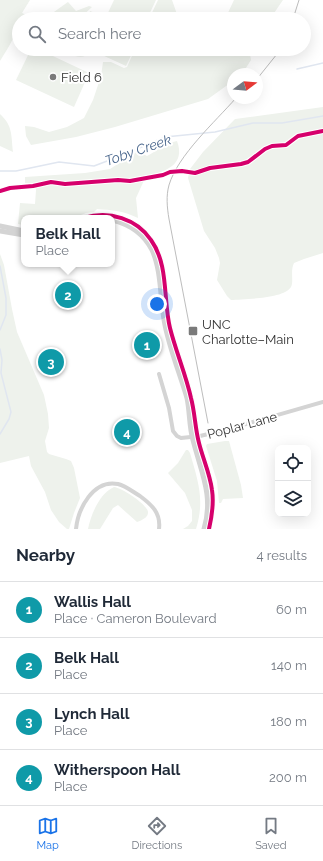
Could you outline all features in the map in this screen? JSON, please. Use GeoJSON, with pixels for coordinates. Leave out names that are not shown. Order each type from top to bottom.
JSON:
{"type":"FeatureCollection","features":[{"type":"Feature","properties":{"kind":"street"},"geometry":{"type":"LineString","coordinates":[[115,217],[122,218],[136,225],[149,237],[157,250],[161,262],[166,319]]}},
{"type":"Feature","properties":{"kind":"street"},"geometry":{"type":"LineString","coordinates":[[115,221],[124,223],[145,240],[152,251],[157,267],[166,319],[188,402],[208,491],[208,514],[204,529]]}},
{"type":"Feature","properties":{"kind":"street"},"geometry":{"type":"LineString","coordinates":[[0,226],[21,230]]}},
{"type":"Feature","properties":{"kind":"street"},"geometry":{"type":"LineString","coordinates":[[0,231],[21,234]]}},
{"type":"Feature","properties":{"kind":"street","name":"Poplar Lane"},"geometry":{"type":"LineString","coordinates":[[159,374],[169,408],[174,433],[179,437],[195,437],[268,419],[323,402]]}},
{"type":"Feature","properties":{"kind":"street"},"geometry":{"type":"LineString","coordinates":[[195,437],[210,479],[212,492],[213,512],[209,529]]}},
{"type":"Feature","properties":{"kind":"street"},"geometry":{"type":"LineString","coordinates":[[76,529],[80,511],[89,496],[100,487],[113,484],[127,488],[152,506],[159,517],[159,529]]}},
{"type":"Feature","properties":{"kind":"shaded area"},"geometry":{"type":"Polygon","coordinates":[[[0,0],[30,0],[23,12],[12,12],[12,40],[0,61],[0,0]]]}},
{"type":"Feature","properties":{"kind":"shaded area"},"geometry":{"type":"Polygon","coordinates":[[[114,0],[156,0],[150,12],[108,12],[114,0]]]}},
{"type":"Feature","properties":{"kind":"shaded area"},"geometry":{"type":"Polygon","coordinates":[[[158,0],[172,0],[176,12],[152,12],[158,0]]]}},
{"type":"Feature","properties":{"kind":"shaded area"},"geometry":{"type":"Polygon","coordinates":[[[234,0],[283,0],[275,12],[228,12],[234,0]]]}},
{"type":"Feature","properties":{"kind":"shaded area"},"geometry":{"type":"Polygon","coordinates":[[[68,2],[76,11],[89,6],[92,7],[87,12],[54,12],[68,2]]]}},
{"type":"Feature","properties":{"kind":"shaded area","name":"Field 6"},"geometry":{"type":"Polygon","coordinates":[[[28,56],[53,56],[89,73],[74,107],[16,80],[28,56]]]}},
{"type":"Feature","properties":{"kind":"shaded area"},"geometry":{"type":"Polygon","coordinates":[[[104,56],[131,56],[126,66],[104,56]]]}},
{"type":"Feature","properties":{"kind":"shaded area"},"geometry":{"type":"Polygon","coordinates":[[[132,56],[250,56],[251,60],[246,68],[227,68],[227,85],[208,99],[115,127],[76,137],[31,145],[26,136],[25,126],[34,127],[49,132],[67,127],[84,118],[93,100],[101,76],[103,62],[111,62],[124,68],[127,67],[132,56]]]}},
{"type":"Feature","properties":{"kind":"shaded area"},"geometry":{"type":"Polygon","coordinates":[[[323,107],[323,253],[294,263],[292,269],[292,285],[287,291],[263,298],[231,300],[217,280],[220,263],[219,258],[215,248],[204,231],[188,178],[190,169],[203,152],[235,119],[323,107]]]}},
{"type":"Feature","properties":{"kind":"shaded area"},"geometry":{"type":"Polygon","coordinates":[[[0,114],[9,127],[13,152],[0,146],[0,114]]]}},
{"type":"Feature","properties":{"kind":"shaded area"},"geometry":{"type":"Polygon","coordinates":[[[177,141],[179,156],[172,166],[160,172],[146,176],[136,198],[138,218],[118,211],[97,209],[94,212],[81,215],[21,215],[21,224],[18,224],[20,203],[35,204],[36,190],[34,183],[25,183],[25,177],[85,173],[110,169],[138,151],[147,156],[177,141]]]}},
{"type":"Feature","properties":{"kind":"shaded area"},"geometry":{"type":"Polygon","coordinates":[[[0,254],[4,265],[17,332],[44,395],[49,428],[45,441],[47,452],[71,461],[74,468],[80,498],[69,529],[59,522],[51,510],[45,492],[31,466],[29,456],[0,463],[0,254]]]}},
{"type":"Feature","properties":{"kind":"shaded area"},"geometry":{"type":"Polygon","coordinates":[[[229,441],[243,498],[223,499],[221,503],[219,503],[217,481],[206,446],[207,444],[229,441]]]}},
{"type":"Feature","properties":{"kind":"shaded area"},"geometry":{"type":"Polygon","coordinates":[[[186,450],[190,453],[196,473],[199,491],[200,509],[196,529],[183,529],[192,521],[192,510],[185,493],[168,473],[178,463],[186,450]]]}},
{"type":"Feature","properties":{"kind":"shaded area"},"geometry":{"type":"Polygon","coordinates":[[[114,487],[123,490],[139,501],[147,509],[147,515],[144,519],[137,522],[118,505],[113,508],[100,529],[88,529],[91,517],[100,499],[114,487]]]}},
{"type":"Feature","properties":{"kind":"waterway"},"geometry":{"type":"LineString","coordinates":[[297,69],[323,63]]}},
{"type":"Feature","properties":{"kind":"waterway","name":"Toby Creek"},"geometry":{"type":"LineString","coordinates":[[0,171],[16,171],[59,162],[94,166],[165,137],[215,132],[253,123],[282,123],[323,116]]}},
{"type":"Feature","properties":{"kind":"waterway"},"geometry":{"type":"LineString","coordinates":[[0,266],[6,298],[6,315],[0,330]]}},
{"type":"Feature","properties":{"kind":"waterway"},"geometry":{"type":"LineString","coordinates":[[0,349],[2,360],[1,373],[11,412],[9,419],[0,434]]}},
{"type":"Feature","properties":{"kind":"tram line"},"geometry":{"type":"LineString","coordinates":[[295,12],[299,0]]}},
{"type":"Feature","properties":{"kind":"tram line"},"geometry":{"type":"LineString","coordinates":[[263,71],[275,56]]}},
{"type":"Feature","properties":{"kind":"tram line"},"geometry":{"type":"LineString","coordinates":[[208,423],[169,219],[167,193],[169,185],[180,162],[198,139],[230,104]]}},
{"type":"Feature","properties":{"kind":"cycle path"},"geometry":{"type":"LineString","coordinates":[[0,191],[10,188],[33,186],[51,182],[65,184],[118,180],[130,181],[163,175],[170,172],[182,171],[195,173],[210,168],[248,162],[265,149],[272,146],[286,145],[298,136],[323,131]]}},
{"type":"Feature","properties":{"kind":"cycle path"},"geometry":{"type":"LineString","coordinates":[[115,217],[130,222],[145,233],[157,250],[161,260],[170,328],[189,389],[198,437],[213,495],[212,514],[209,529]]}},
{"type":"Feature","properties":{"kind":"place","name":"Field 6"},"geometry":{"type":"Point","coordinates":[53,77]}},
{"type":"Feature","properties":{"kind":"place","name":"Belk Hall"},"geometry":{"type":"Point","coordinates":[68,295]}},
{"type":"Feature","properties":{"kind":"place","name":"UNC Charlotte–Main"},"geometry":{"type":"Point","coordinates":[193,331]}},
{"type":"Feature","properties":{"kind":"place","name":"Wallis Hall"},"geometry":{"type":"Point","coordinates":[147,345]}},
{"type":"Feature","properties":{"kind":"place","name":"Lynch Hall"},"geometry":{"type":"Point","coordinates":[51,362]}},
{"type":"Feature","properties":{"kind":"place","name":"Witherspoon Hall"},"geometry":{"type":"Point","coordinates":[127,432]}}]}
